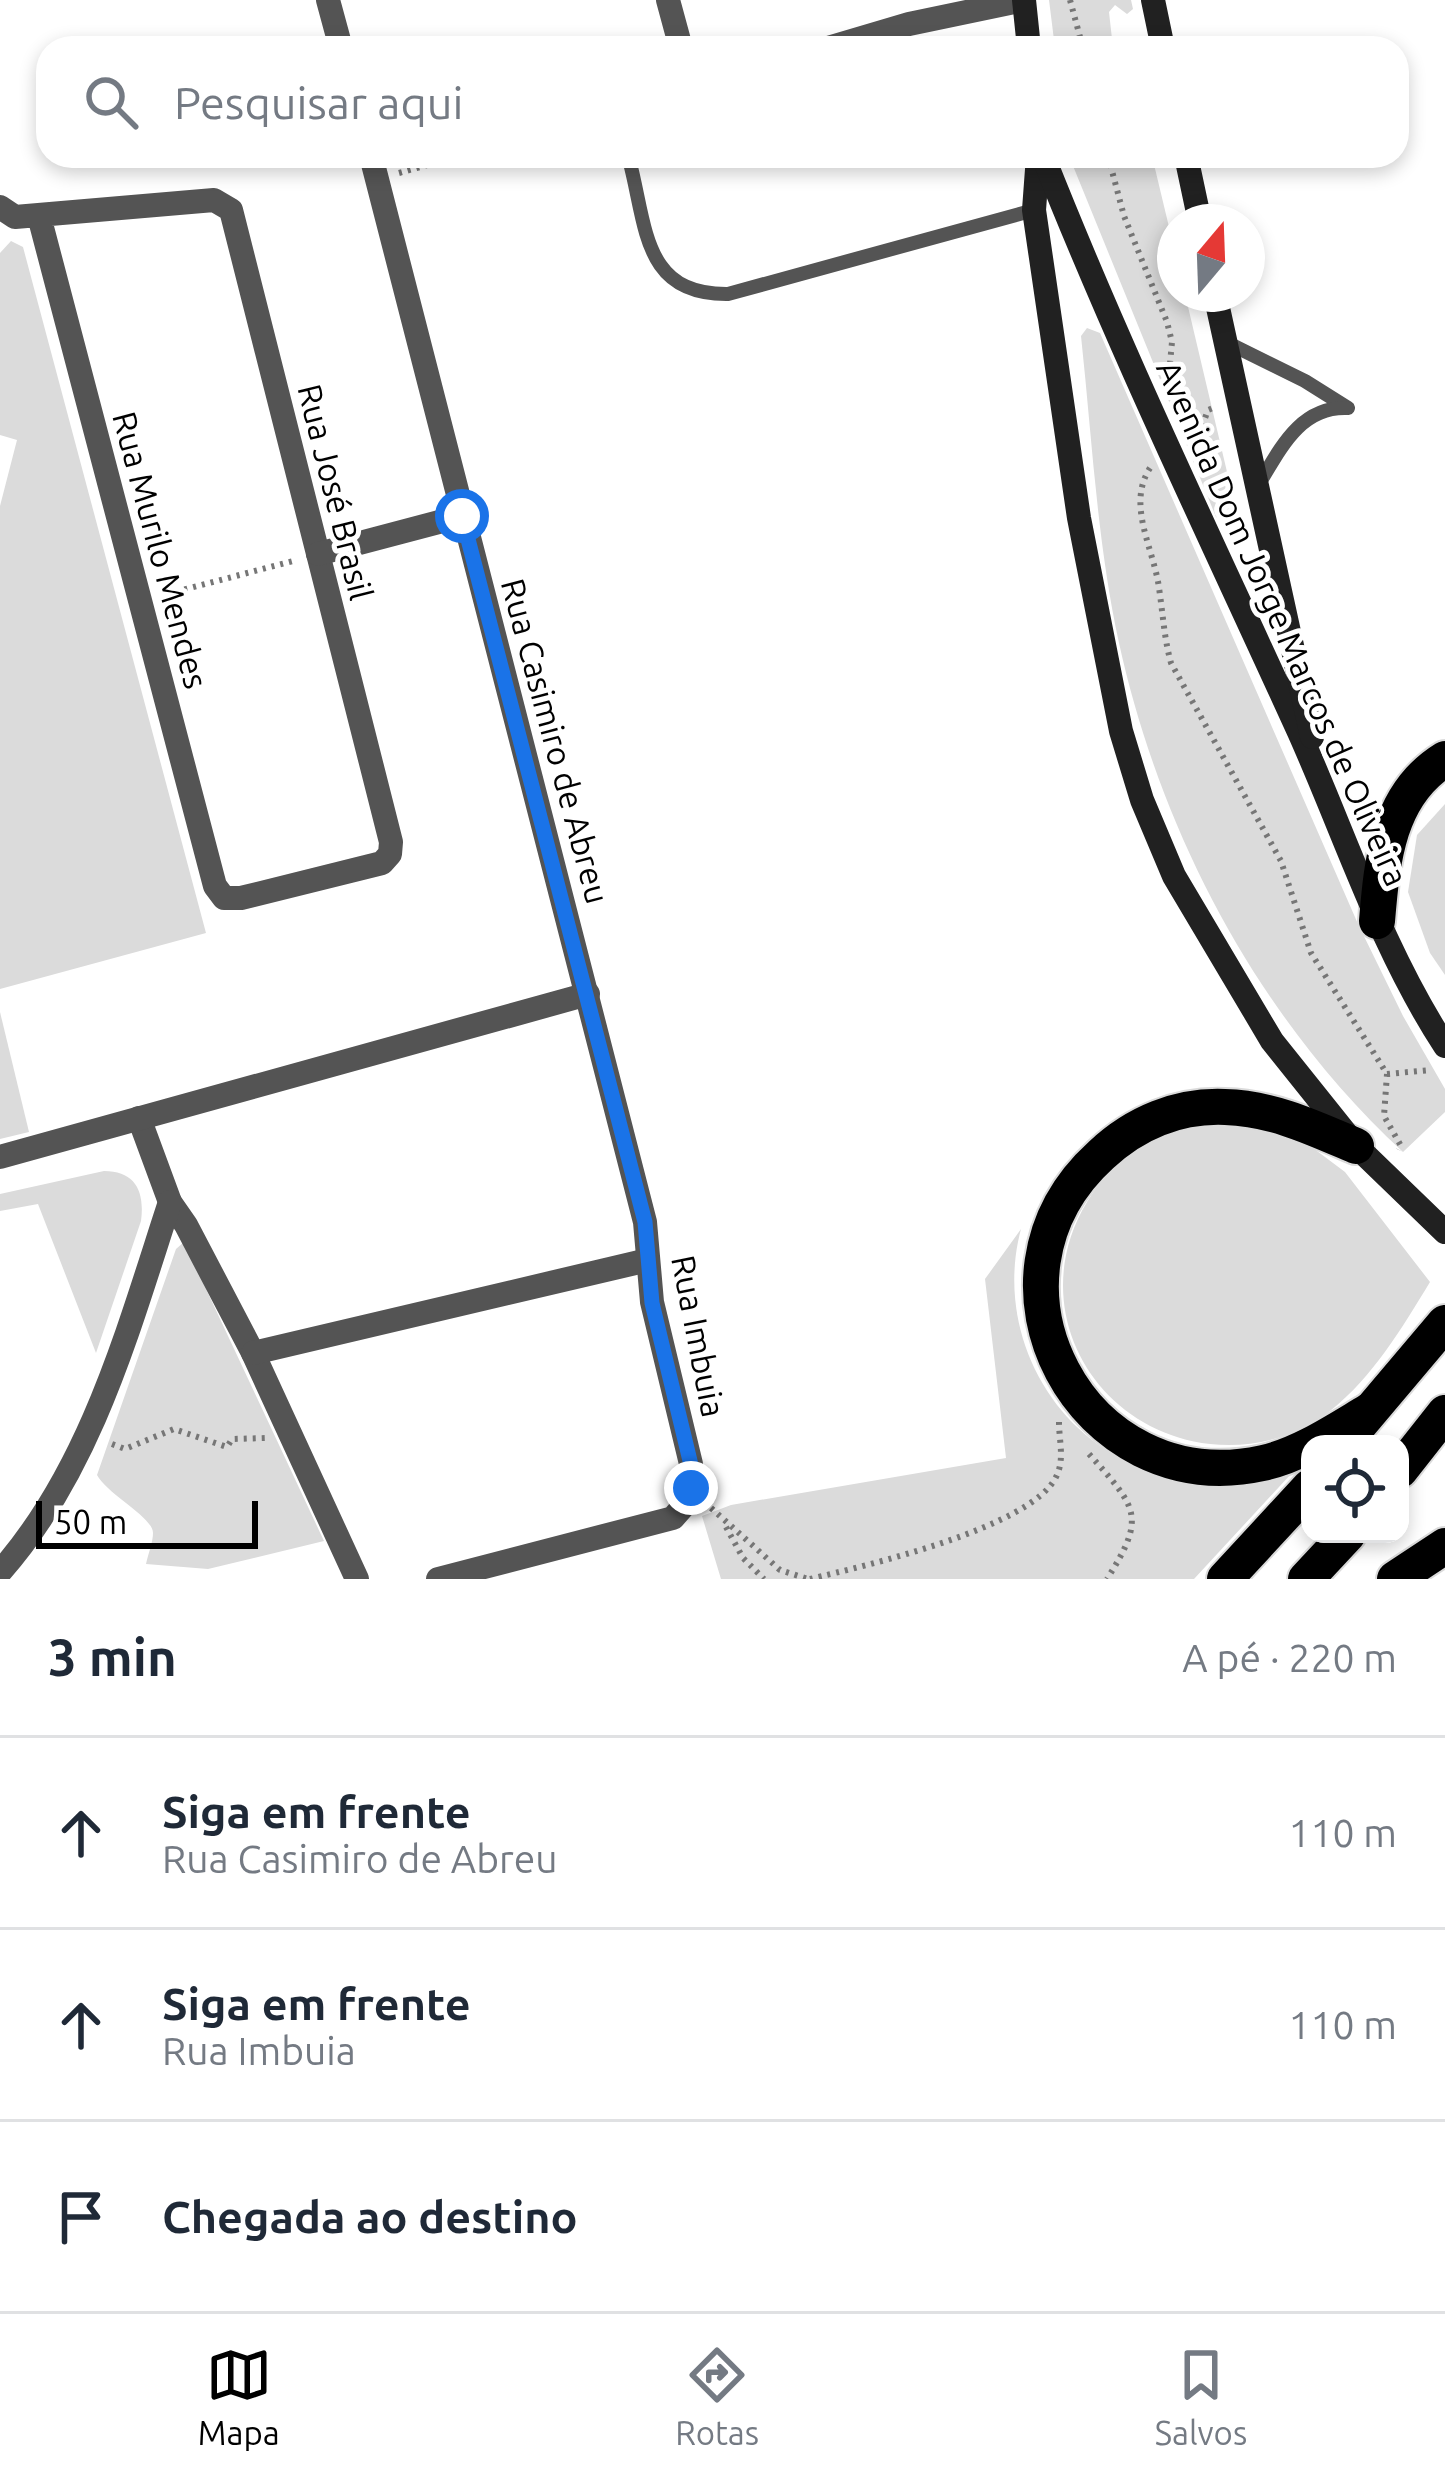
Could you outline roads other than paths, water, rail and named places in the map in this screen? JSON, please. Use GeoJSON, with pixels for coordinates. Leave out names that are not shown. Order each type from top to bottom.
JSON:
{"type":"FeatureCollection","features":[{"type":"Feature","properties":{"kind":"highway"},"geometry":{"type":"LineString","coordinates":[[1377,921],[1393,823],[1415,782],[1445,759]]}},
{"type":"Feature","properties":{"kind":"highway"},"geometry":{"type":"LineString","coordinates":[[1356,1146],[1278,1115],[1224,1106],[1166,1114],[1122,1135],[1084,1170],[1058,1208],[1039,1272],[1042,1315],[1072,1391],[1085,1409],[1138,1446],[1206,1468],[1267,1463],[1370,1411]]}},
{"type":"Feature","properties":{"kind":"highway"},"geometry":{"type":"LineString","coordinates":[[1350,1435],[1445,1323]]}},
{"type":"Feature","properties":{"kind":"highway"},"geometry":{"type":"LineString","coordinates":[[1409,1459],[1445,1413]]}},
{"type":"Feature","properties":{"kind":"highway"},"geometry":{"type":"LineString","coordinates":[[1226,1579],[1301,1496]]}},
{"type":"Feature","properties":{"kind":"highway"},"geometry":{"type":"LineString","coordinates":[[1306,1579],[1340,1543]]}},
{"type":"Feature","properties":{"kind":"highway"},"geometry":{"type":"LineString","coordinates":[[1395,1579],[1445,1546]]}},
{"type":"Feature","properties":{"kind":"main road"},"geometry":{"type":"LineString","coordinates":[[1024,0],[1028,36]]}},
{"type":"Feature","properties":{"kind":"main road"},"geometry":{"type":"LineString","coordinates":[[1153,0],[1160,36]]}},
{"type":"Feature","properties":{"kind":"main road","name":"Avenida Dom Jorge Marcos de Oliveira"},"geometry":{"type":"LineString","coordinates":[[1039,168],[1034,210],[1095,614],[1142,800],[1174,876],[1295,1071],[1356,1146],[1445,1232]]}},
{"type":"Feature","properties":{"kind":"main road","name":"Avenida Dom Jorge Marcos de Oliveira"},"geometry":{"type":"LineString","coordinates":[[1047,168],[1184,454],[1377,921],[1445,1046]]}},
{"type":"Feature","properties":{"kind":"main road"},"geometry":{"type":"LineString","coordinates":[[1189,168],[1196,204]]}},
{"type":"Feature","properties":{"kind":"main road"},"geometry":{"type":"LineString","coordinates":[[1219,312],[1323,786]]}},
{"type":"Feature","properties":{"kind":"street"},"geometry":{"type":"LineString","coordinates":[[328,0],[338,36]]}},
{"type":"Feature","properties":{"kind":"street"},"geometry":{"type":"LineString","coordinates":[[668,0],[678,36]]}},
{"type":"Feature","properties":{"kind":"street"},"geometry":{"type":"LineString","coordinates":[[868,36],[1024,0]]}},
{"type":"Feature","properties":{"kind":"street","name":"Rua Casimiro de Abreu"},"geometry":{"type":"LineString","coordinates":[[374,168],[588,994]]}},
{"type":"Feature","properties":{"kind":"street","name":"Rua José Brasil"},"geometry":{"type":"LineString","coordinates":[[0,207],[8,216],[39,216],[214,200],[227,205],[391,842],[390,854],[376,865],[241,898],[224,898]]}},
{"type":"Feature","properties":{"kind":"street","name":"Rua Murilo Mendes"},"geometry":{"type":"LineString","coordinates":[[39,216],[214,886],[224,898]]}},
{"type":"Feature","properties":{"kind":"street"},"geometry":{"type":"LineString","coordinates":[[318,554],[462,516]]}},
{"type":"Feature","properties":{"kind":"street"},"geometry":{"type":"LineString","coordinates":[[0,1157],[588,994]]}},
{"type":"Feature","properties":{"kind":"street","name":"Rua Imbuia"},"geometry":{"type":"LineString","coordinates":[[438,1579],[661,1523],[681,1512],[691,1488],[691,1465],[652,1303],[645,1222],[588,994]]}},
{"type":"Feature","properties":{"kind":"street"},"geometry":{"type":"LineString","coordinates":[[139,1118],[170,1202],[253,1353],[357,1579]]}},
{"type":"Feature","properties":{"kind":"street"},"geometry":{"type":"LineString","coordinates":[[0,1572],[52,1497],[111,1382],[170,1202]]}},
{"type":"Feature","properties":{"kind":"street"},"geometry":{"type":"LineString","coordinates":[[253,1353],[648,1260]]}},
{"type":"Feature","properties":{"kind":"lane"},"geometry":{"type":"LineString","coordinates":[[632,168],[664,275],[701,295],[728,294],[1034,210]]}},
{"type":"Feature","properties":{"kind":"lane"},"geometry":{"type":"LineString","coordinates":[[1225,342],[1348,408],[1318,411],[1289,435],[1257,487]]}}]}
